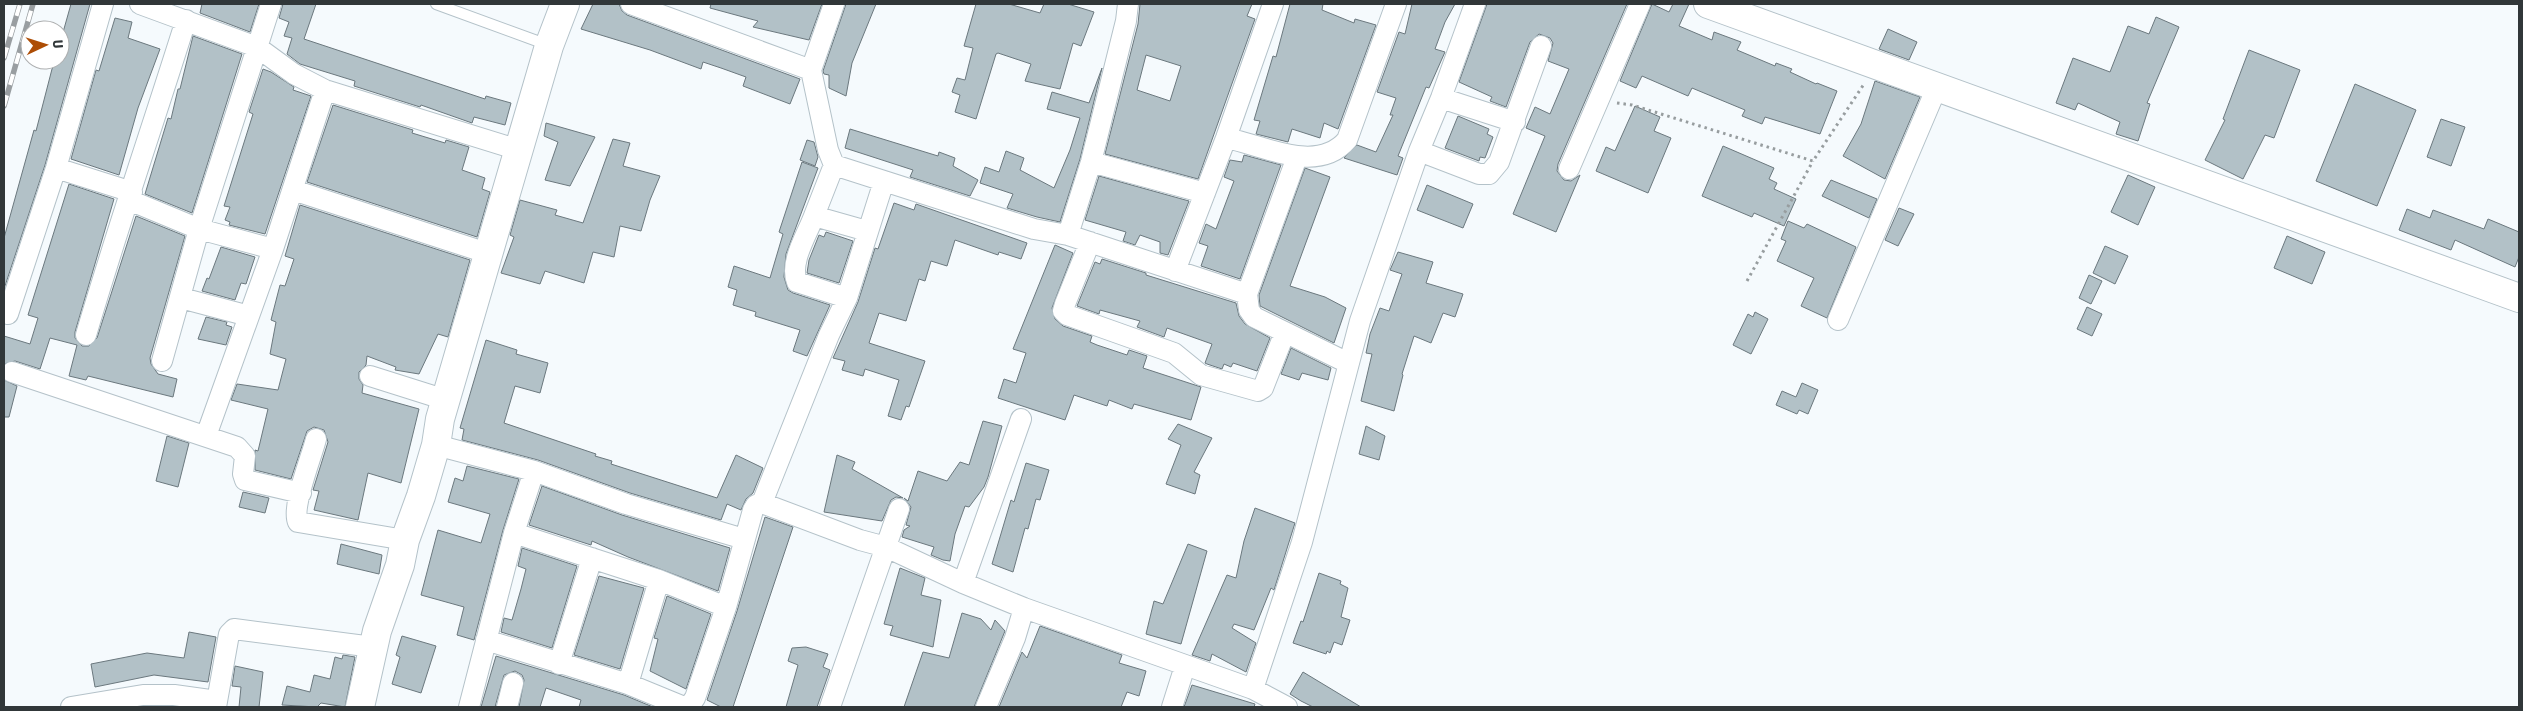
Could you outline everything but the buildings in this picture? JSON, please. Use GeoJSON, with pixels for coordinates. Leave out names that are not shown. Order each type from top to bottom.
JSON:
{"type":"FeatureCollection","features":[{"type":"Feature","properties":{"kind":"street"},"geometry":{"type":"LineString","coordinates":[[8,314],[56,168],[103,4]]}},
{"type":"Feature","properties":{"kind":"street"},"geometry":{"type":"LineString","coordinates":[[140,4],[257,47],[294,74],[325,90],[519,150]]}},
{"type":"Feature","properties":{"kind":"street"},"geometry":{"type":"LineString","coordinates":[[162,361],[199,229],[271,4]]}},
{"type":"Feature","properties":{"kind":"street"},"geometry":{"type":"LineString","coordinates":[[360,707],[373,647],[436,445],[446,400],[487,253],[549,46],[565,4]]}},
{"type":"Feature","properties":{"kind":"street"},"geometry":{"type":"LineString","coordinates":[[631,4],[679,12],[811,70]]}},
{"type":"Feature","properties":{"kind":"street"},"geometry":{"type":"LineString","coordinates":[[834,4],[811,70],[828,150],[834,165],[796,263],[795,276],[797,282],[847,298]]}},
{"type":"Feature","properties":{"kind":"street"},"geometry":{"type":"LineString","coordinates":[[1068,235],[1090,162],[1126,21],[1128,4]]}},
{"type":"Feature","properties":{"kind":"street"},"geometry":{"type":"LineString","coordinates":[[1175,271],[1226,138],[1273,4]]}},
{"type":"Feature","properties":{"kind":"street"},"geometry":{"type":"LineString","coordinates":[[1226,138],[1298,157],[1332,153],[1347,140],[1396,4]]}},
{"type":"Feature","properties":{"kind":"street"},"geometry":{"type":"LineString","coordinates":[[1253,689],[1302,542],[1348,362],[1365,305],[1419,151],[1441,98],[1475,4]]}},
{"type":"Feature","properties":{"kind":"street"},"geometry":{"type":"LineString","coordinates":[[1569,169],[1640,4]]}},
{"type":"Feature","properties":{"kind":"street"},"geometry":{"type":"LineString","coordinates":[[1708,4],[2519,298]]}},
{"type":"Feature","properties":{"kind":"street"},"geometry":{"type":"LineString","coordinates":[[86,335],[103,273],[130,196],[186,20]]}},
{"type":"Feature","properties":{"kind":"street"},"geometry":{"type":"LineString","coordinates":[[1419,151],[1479,174],[1489,174],[1500,162],[1540,46]]}},
{"type":"Feature","properties":{"kind":"street"},"geometry":{"type":"LineString","coordinates":[[1838,320],[1937,87]]}},
{"type":"Feature","properties":{"kind":"street"},"geometry":{"type":"LineString","coordinates":[[206,436],[274,249],[325,90]]}},
{"type":"Feature","properties":{"kind":"street"},"geometry":{"type":"LineString","coordinates":[[1441,98],[1515,122]]}},
{"type":"Feature","properties":{"kind":"street"},"geometry":{"type":"LineString","coordinates":[[1298,157],[1248,294],[1251,314],[1348,362]]}},
{"type":"Feature","properties":{"kind":"street"},"geometry":{"type":"LineString","coordinates":[[1090,162],[1204,193]]}},
{"type":"Feature","properties":{"kind":"street"},"geometry":{"type":"LineString","coordinates":[[834,165],[1034,230],[1068,235],[1248,294]]}},
{"type":"Feature","properties":{"kind":"street"},"geometry":{"type":"LineString","coordinates":[[56,168],[130,196],[199,229],[274,249]]}},
{"type":"Feature","properties":{"kind":"street"},"geometry":{"type":"LineString","coordinates":[[762,503],[829,334],[847,298],[884,181]]}},
{"type":"Feature","properties":{"kind":"street"},"geometry":{"type":"LineString","coordinates":[[293,190],[487,253]]}},
{"type":"Feature","properties":{"kind":"street"},"geometry":{"type":"LineString","coordinates":[[814,216],[867,231]]}},
{"type":"Feature","properties":{"kind":"street"},"geometry":{"type":"LineString","coordinates":[[1090,242],[1065,304],[1063,311],[1067,315],[1174,353],[1201,375],[1258,391],[1263,388],[1285,332]]}},
{"type":"Feature","properties":{"kind":"street"},"geometry":{"type":"LineString","coordinates":[[180,298],[249,316]]}},
{"type":"Feature","properties":{"kind":"street"},"geometry":{"type":"LineString","coordinates":[[12,372],[206,436],[242,451],[245,456],[243,474],[245,480],[301,493]]}},
{"type":"Feature","properties":{"kind":"street"},"geometry":{"type":"LineString","coordinates":[[370,376],[446,400]]}},
{"type":"Feature","properties":{"kind":"street"},"geometry":{"type":"LineString","coordinates":[[963,583],[1021,419]]}},
{"type":"Feature","properties":{"kind":"street"},"geometry":{"type":"LineString","coordinates":[[316,439],[296,517],[302,523],[405,540]]}},
{"type":"Feature","properties":{"kind":"street"},"geometry":{"type":"LineString","coordinates":[[436,445],[534,471],[626,504],[744,539]]}},
{"type":"Feature","properties":{"kind":"street"},"geometry":{"type":"LineString","coordinates":[[469,707],[514,533],[534,471]]}},
{"type":"Feature","properties":{"kind":"street"},"geometry":{"type":"LineString","coordinates":[[486,640],[628,684],[684,707],[690,705],[695,698],[726,607],[753,510],[756,505],[762,503],[860,540],[886,547],[963,583],[1024,608],[1253,689],[1287,707]]}},
{"type":"Feature","properties":{"kind":"street"},"geometry":{"type":"LineString","coordinates":[[830,707],[899,509]]}},
{"type":"Feature","properties":{"kind":"street"},"geometry":{"type":"LineString","coordinates":[[514,533],[659,580],[726,607]]}},
{"type":"Feature","properties":{"kind":"street"},"geometry":{"type":"LineString","coordinates":[[559,664],[592,558]]}},
{"type":"Feature","properties":{"kind":"street"},"geometry":{"type":"LineString","coordinates":[[628,684],[659,580]]}},
{"type":"Feature","properties":{"kind":"street"},"geometry":{"type":"LineString","coordinates":[[986,707],[1015,638],[1024,608]]}},
{"type":"Feature","properties":{"kind":"street"},"geometry":{"type":"LineString","coordinates":[[71,707],[143,695],[174,695],[217,704],[229,634],[234,630],[373,647]]}},
{"type":"Feature","properties":{"kind":"street"},"geometry":{"type":"LineString","coordinates":[[1172,707],[1185,666]]}},
{"type":"Feature","properties":{"kind":"street"},"geometry":{"type":"LineString","coordinates":[[507,707],[513,683]]}},
{"type":"Feature","properties":{"kind":"lane"},"geometry":{"type":"LineString","coordinates":[[436,4],[549,46]]}},
{"type":"Feature","properties":{"kind":"path"},"geometry":{"type":"LineString","coordinates":[[1747,281],[1812,161],[1877,65]]}},
{"type":"Feature","properties":{"kind":"path"},"geometry":{"type":"LineString","coordinates":[[1599,100],[1632,105],[1812,161]]}},
{"type":"Feature","properties":{"kind":"railway"},"geometry":{"type":"LineString","coordinates":[[4,58],[20,4]]}},
{"type":"Feature","properties":{"kind":"railway"},"geometry":{"type":"LineString","coordinates":[[4,106],[33,4]]}}]}
